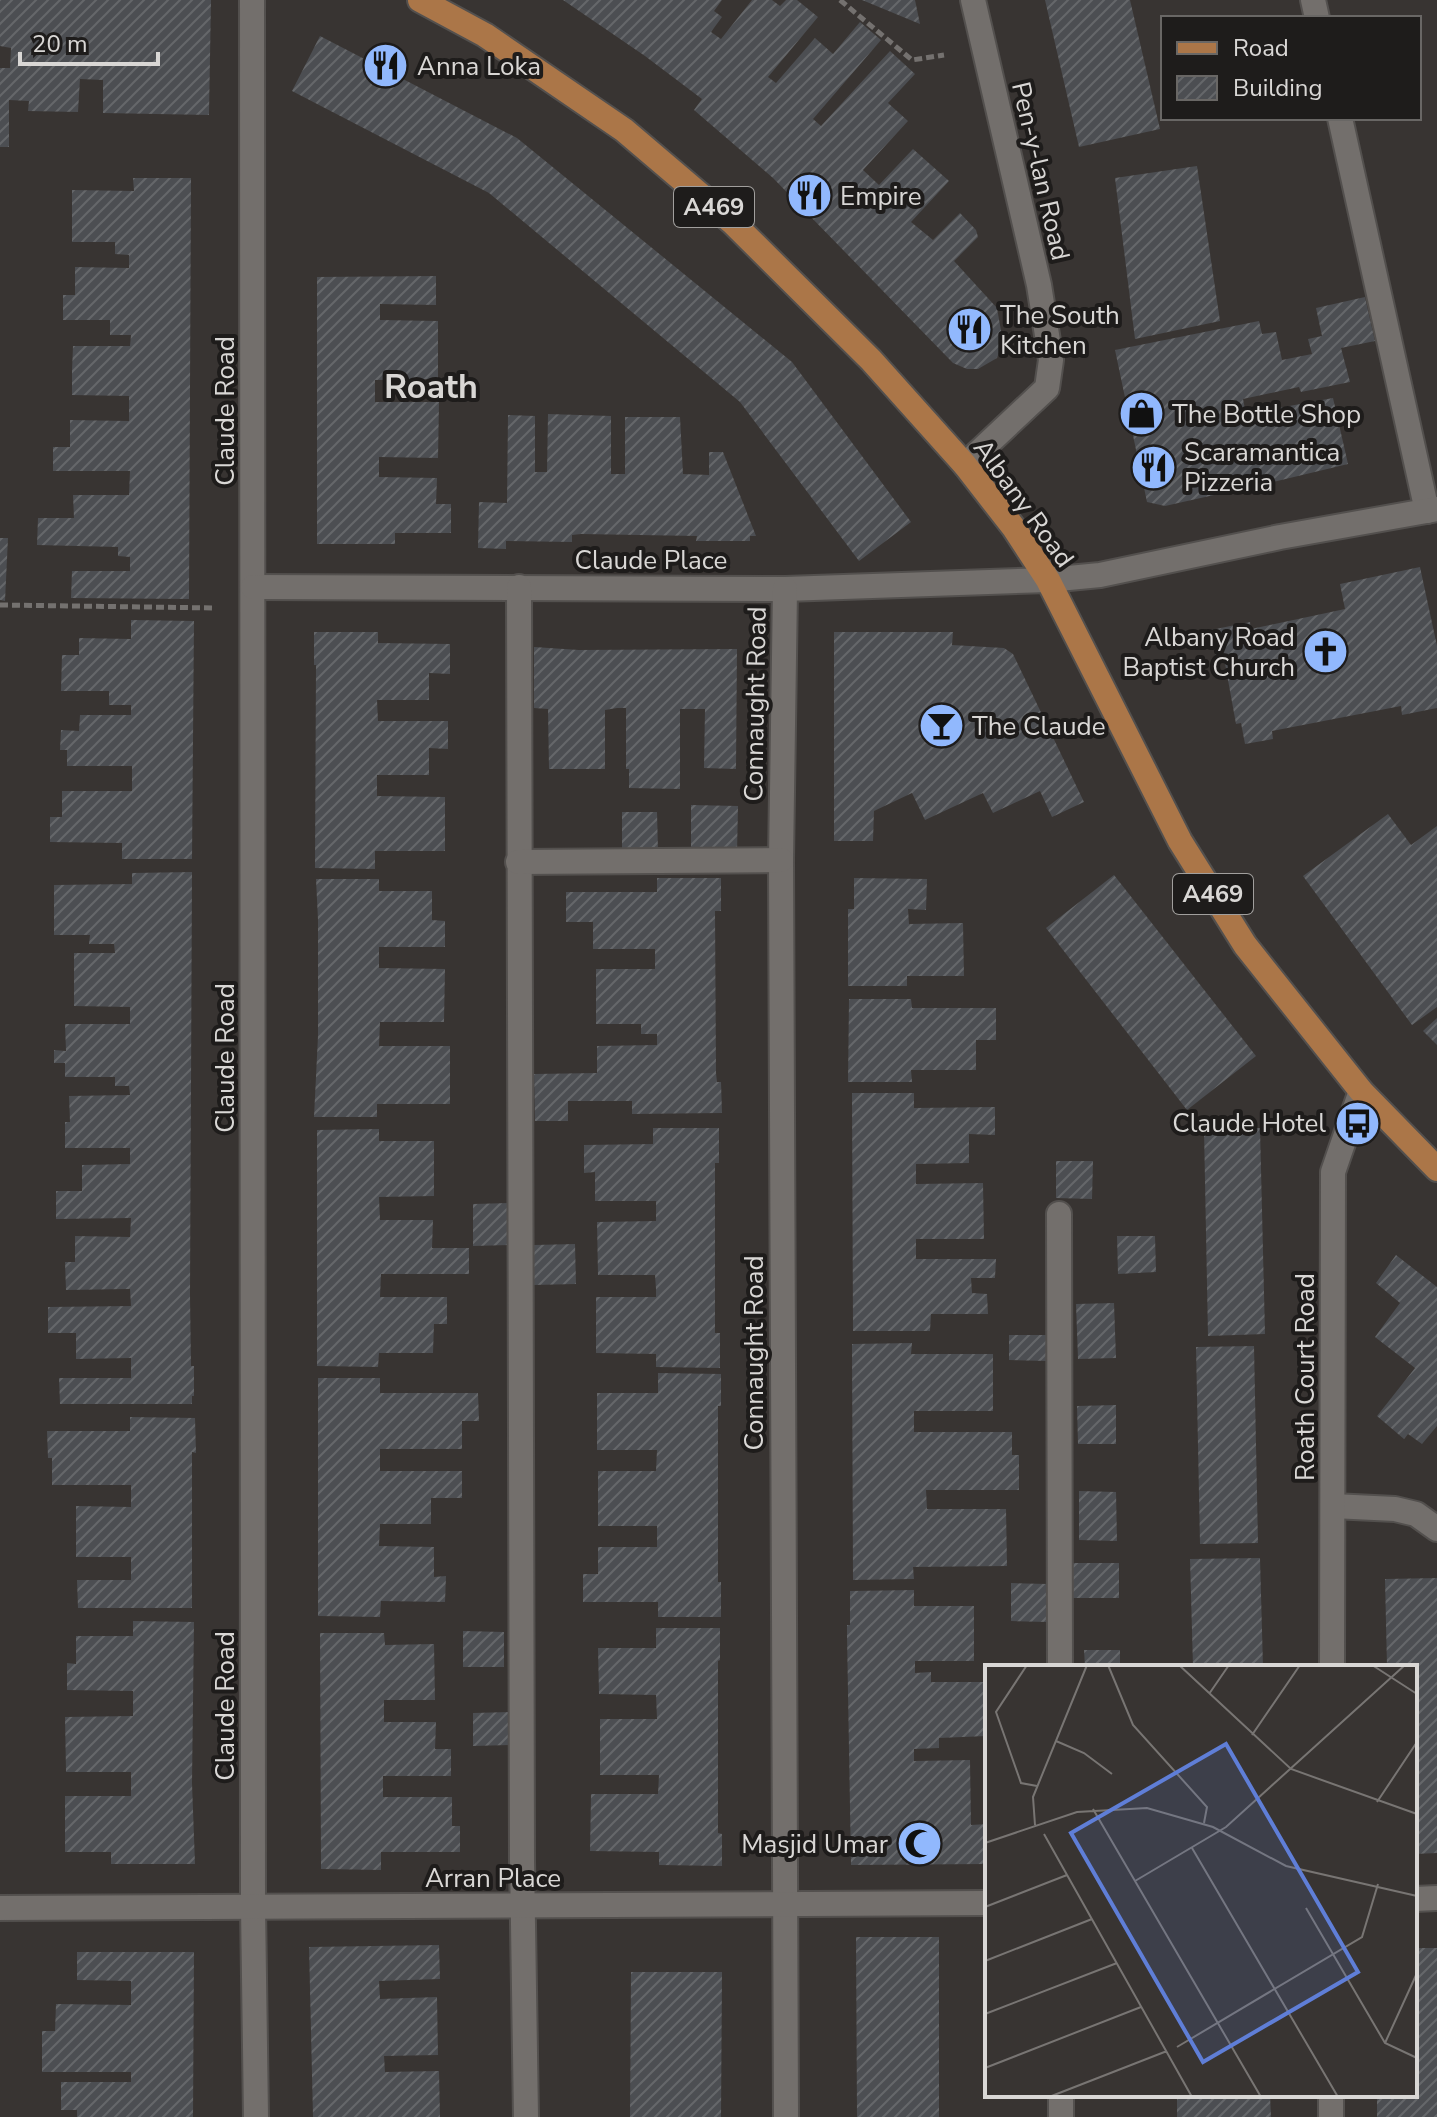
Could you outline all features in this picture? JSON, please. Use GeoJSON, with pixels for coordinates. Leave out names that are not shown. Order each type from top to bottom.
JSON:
{"type":"FeatureCollection","features":[{"type":"Feature","properties":{"kind":"main road","name":"Albany Road"},"geometry":{"type":"LineString","coordinates":[[420,0],[485,35],[624,130],[732,222],[871,360],[965,465],[1014,528],[1048,580],[1180,841],[1245,945],[1361,1091],[1437,1169]]}},
{"type":"Feature","properties":{"kind":"street","name":"Claude Road"},"geometry":{"type":"LineString","coordinates":[[252,0],[253,1907],[256,2117]]}},
{"type":"Feature","properties":{"kind":"street","name":"Pen-y-lan Road"},"geometry":{"type":"LineString","coordinates":[[965,465],[1047,388],[1051,360],[1039,285],[973,0]]}},
{"type":"Feature","properties":{"kind":"street"},"geometry":{"type":"LineString","coordinates":[[1340,120],[1432,510]]}},
{"type":"Feature","properties":{"kind":"street","name":"Claude Place"},"geometry":{"type":"LineString","coordinates":[[253,598],[519,587],[785,589],[1048,580],[1100,575],[1280,537],[1432,510]]}},
{"type":"Feature","properties":{"kind":"street"},"geometry":{"type":"LineString","coordinates":[[519,587],[526,2117]]}},
{"type":"Feature","properties":{"kind":"street","name":"Connaught Road"},"geometry":{"type":"LineString","coordinates":[[785,589],[781,860],[786,2117]]}},
{"type":"Feature","properties":{"kind":"street"},"geometry":{"type":"LineString","coordinates":[[518,862],[781,860]]}},
{"type":"Feature","properties":{"kind":"street","name":"Roath Court Road"},"geometry":{"type":"LineString","coordinates":[[1332,1665],[1333,1172],[1361,1091]]}},
{"type":"Feature","properties":{"kind":"street"},"geometry":{"type":"LineString","coordinates":[[1059,1214],[1060,1665]]}},
{"type":"Feature","properties":{"kind":"street"},"geometry":{"type":"LineString","coordinates":[[1333,1506],[1395,1509],[1416,1514],[1437,1529]]}},
{"type":"Feature","properties":{"kind":"street"},"geometry":{"type":"LineString","coordinates":[[1417,1899],[1437,1898]]}},
{"type":"Feature","properties":{"kind":"street","name":"Arran Place"},"geometry":{"type":"LineString","coordinates":[[0,1908],[985,1903]]}},
{"type":"Feature","properties":{"kind":"path"},"geometry":{"type":"LineString","coordinates":[[840,0],[912,60],[944,55]]}},
{"type":"Feature","properties":{"kind":"path"},"geometry":{"type":"LineString","coordinates":[[0,605],[253,598]]}},
{"type":"Feature","properties":{"kind":"building"},"geometry":{"type":"Polygon","coordinates":[[[0,0],[211,0],[209,115],[103,113],[103,80],[80,79],[78,112],[28,111],[29,101],[9,100],[9,147],[0,147],[0,68],[10,68],[11,48],[0,46],[0,0]]]}},
{"type":"Feature","properties":{"kind":"building"},"geometry":{"type":"Polygon","coordinates":[[[563,0],[722,0],[714,11],[722,17],[711,32],[721,39],[752,0],[772,0],[780,6],[786,0],[797,0],[818,17],[768,77],[776,83],[815,38],[833,54],[860,22],[881,40],[813,119],[821,126],[890,51],[915,74],[888,103],[908,121],[863,170],[879,185],[913,149],[949,181],[911,222],[933,240],[960,213],[976,230],[978,237],[954,261],[997,308],[1003,342],[997,358],[978,369],[967,369],[953,363],[773,178],[694,110],[702,99],[563,0]]]}},
{"type":"Feature","properties":{"kind":"building"},"geometry":{"type":"Polygon","coordinates":[[[862,0],[915,0],[920,24],[862,0]]]}},
{"type":"Feature","properties":{"kind":"building"},"geometry":{"type":"Polygon","coordinates":[[[1045,0],[1130,0],[1160,129],[1079,147],[1045,0]]]}},
{"type":"Feature","properties":{"kind":"building"},"geometry":{"type":"Polygon","coordinates":[[[320,36],[517,138],[792,362],[911,522],[859,561],[740,402],[489,193],[292,91],[320,36]]]}},
{"type":"Feature","properties":{"kind":"building"},"geometry":{"type":"Polygon","coordinates":[[[1197,166],[1220,321],[1135,339],[1115,178],[1197,166]]]}},
{"type":"Feature","properties":{"kind":"building"},"geometry":{"type":"Polygon","coordinates":[[[133,178],[191,178],[189,599],[71,598],[72,571],[130,571],[130,557],[118,556],[118,547],[37,545],[38,518],[74,518],[73,495],[129,495],[130,471],[53,471],[53,447],[70,447],[70,420],[129,421],[129,396],[72,395],[72,371],[73,346],[130,346],[131,335],[110,335],[110,320],[63,320],[63,295],[75,295],[75,267],[129,268],[129,255],[115,254],[115,242],[72,242],[72,190],[134,191],[133,178]]]}},
{"type":"Feature","properties":{"kind":"building"},"geometry":{"type":"Polygon","coordinates":[[[436,276],[436,305],[380,304],[380,320],[438,321],[438,379],[375,380],[375,402],[439,402],[438,458],[379,457],[379,477],[437,478],[436,504],[451,504],[451,533],[395,533],[395,544],[317,544],[317,277],[436,276]]]}},
{"type":"Feature","properties":{"kind":"building"},"geometry":{"type":"Polygon","coordinates":[[[1365,297],[1375,341],[1341,348],[1350,382],[1301,392],[1299,387],[1243,399],[1246,414],[1333,398],[1348,464],[1232,492],[1231,487],[1213,489],[1214,495],[1165,506],[1147,502],[1115,350],[1259,321],[1262,334],[1276,332],[1282,360],[1312,354],[1308,339],[1322,336],[1316,308],[1365,297]]]}},
{"type":"Feature","properties":{"kind":"building"},"geometry":{"type":"Polygon","coordinates":[[[548,414],[611,416],[611,474],[625,474],[625,417],[680,417],[683,474],[709,475],[709,452],[723,452],[756,536],[750,536],[750,541],[696,541],[697,536],[581,534],[572,535],[572,542],[506,541],[506,549],[478,548],[479,502],[507,503],[508,415],[535,416],[535,472],[547,472],[548,414]]]}},
{"type":"Feature","properties":{"kind":"building"},"geometry":{"type":"Polygon","coordinates":[[[0,538],[8,538],[5,601],[0,600],[0,538]]]}},
{"type":"Feature","properties":{"kind":"building","name":"Albany Road Baptist Church"},"geometry":{"type":"Polygon","coordinates":[[[1420,567],[1437,646],[1437,708],[1402,715],[1401,706],[1272,731],[1273,739],[1245,744],[1241,723],[1236,724],[1224,658],[1216,659],[1211,630],[1250,622],[1251,629],[1345,609],[1340,584],[1420,567]]]}},
{"type":"Feature","properties":{"kind":"building"},"geometry":{"type":"Polygon","coordinates":[[[131,620],[194,621],[192,859],[122,859],[122,843],[50,842],[50,817],[62,817],[62,791],[132,791],[132,766],[67,766],[67,750],[60,750],[61,730],[79,731],[80,715],[131,715],[131,705],[109,705],[109,691],[61,691],[62,655],[79,655],[79,638],[131,639],[131,620]]]}},
{"type":"Feature","properties":{"kind":"building"},"geometry":{"type":"Polygon","coordinates":[[[314,632],[378,632],[378,643],[450,644],[450,674],[429,673],[429,700],[377,700],[378,721],[448,721],[448,749],[429,748],[429,775],[377,775],[377,796],[445,797],[445,851],[375,851],[375,869],[315,868],[314,632]]]}},
{"type":"Feature","properties":{"kind":"building","name":"The Claude"},"geometry":{"type":"Polygon","coordinates":[[[834,632],[953,632],[952,645],[1004,648],[1013,654],[1084,802],[1052,817],[1040,791],[993,813],[983,793],[925,820],[912,793],[874,811],[873,841],[834,841],[834,632]]]}},
{"type":"Feature","properties":{"kind":"building"},"geometry":{"type":"Polygon","coordinates":[[[534,647],[579,650],[737,649],[736,769],[704,768],[705,709],[680,709],[680,789],[629,788],[626,708],[617,708],[605,710],[605,769],[549,769],[548,709],[534,708],[534,647]]]}},
{"type":"Feature","properties":{"kind":"building"},"geometry":{"type":"Polygon","coordinates":[[[691,805],[738,806],[737,853],[691,852],[691,805]]]}},
{"type":"Feature","properties":{"kind":"building"},"geometry":{"type":"Polygon","coordinates":[[[622,812],[657,812],[658,851],[622,852],[622,812]]]}},
{"type":"Feature","properties":{"kind":"building"},"geometry":{"type":"Polygon","coordinates":[[[1388,814],[1411,845],[1437,826],[1437,1007],[1412,1025],[1303,876],[1388,814]]]}},
{"type":"Feature","properties":{"kind":"building"},"geometry":{"type":"Polygon","coordinates":[[[192,872],[190,1295],[194,1396],[192,1404],[60,1404],[59,1378],[131,1378],[131,1358],[76,1359],[76,1333],[48,1333],[48,1307],[131,1306],[130,1289],[66,1290],[65,1262],[75,1262],[75,1236],[130,1237],[131,1218],[56,1219],[56,1191],[82,1191],[82,1165],[130,1164],[130,1148],[65,1148],[65,1122],[70,1122],[69,1096],[130,1095],[129,1086],[115,1086],[115,1077],[65,1077],[65,1063],[54,1063],[54,1050],[66,1051],[65,1024],[130,1024],[130,1007],[74,1006],[74,953],[115,953],[114,944],[89,944],[90,935],[54,935],[54,885],[132,884],[132,873],[192,872]]]}},
{"type":"Feature","properties":{"kind":"building"},"geometry":{"type":"Polygon","coordinates":[[[1114,875],[1256,1056],[1187,1110],[1046,928],[1114,875]]]}},
{"type":"Feature","properties":{"kind":"building"},"geometry":{"type":"Polygon","coordinates":[[[657,878],[721,878],[721,911],[715,911],[716,1073],[717,1082],[721,1082],[722,1113],[632,1114],[632,1101],[568,1101],[568,1121],[535,1121],[534,1074],[597,1073],[597,1046],[657,1045],[657,1034],[641,1034],[641,1024],[596,1024],[596,969],[655,969],[655,949],[593,949],[593,922],[566,922],[566,892],[657,892],[657,878]]]}},
{"type":"Feature","properties":{"kind":"building"},"geometry":{"type":"Polygon","coordinates":[[[854,878],[927,879],[926,910],[908,909],[909,924],[963,923],[964,976],[907,976],[907,986],[848,986],[848,909],[854,909],[854,878]]]}},
{"type":"Feature","properties":{"kind":"building"},"geometry":{"type":"Polygon","coordinates":[[[316,879],[379,879],[379,891],[432,891],[432,920],[445,921],[445,947],[379,947],[379,968],[445,969],[444,1022],[380,1022],[379,1046],[450,1046],[450,1104],[377,1104],[377,1117],[314,1117],[318,1036],[316,879]]]}},
{"type":"Feature","properties":{"kind":"building"},"geometry":{"type":"Polygon","coordinates":[[[849,999],[911,999],[912,1008],[996,1008],[996,1040],[976,1040],[976,1070],[911,1070],[912,1082],[848,1082],[849,999]]]}},
{"type":"Feature","properties":{"kind":"building"},"geometry":{"type":"Polygon","coordinates":[[[1437,1018],[1437,1045],[1423,1031],[1437,1018]]]}},
{"type":"Feature","properties":{"kind":"building"},"geometry":{"type":"Polygon","coordinates":[[[852,1093],[914,1093],[914,1108],[995,1107],[995,1135],[969,1134],[969,1163],[916,1164],[916,1184],[983,1183],[984,1239],[916,1239],[916,1259],[996,1259],[995,1278],[971,1278],[972,1293],[987,1294],[988,1314],[931,1314],[930,1331],[853,1331],[852,1093]]]}},
{"type":"Feature","properties":{"kind":"building"},"geometry":{"type":"Polygon","coordinates":[[[653,1128],[719,1128],[719,1163],[715,1163],[715,1333],[720,1333],[720,1368],[656,1367],[656,1354],[596,1353],[596,1297],[656,1297],[655,1275],[598,1275],[597,1222],[656,1221],[656,1201],[595,1201],[595,1172],[584,1173],[584,1145],[653,1144],[653,1128]]]}},
{"type":"Feature","properties":{"kind":"building"},"geometry":{"type":"Polygon","coordinates":[[[1260,1128],[1265,1334],[1208,1336],[1204,1129],[1260,1128]]]}},
{"type":"Feature","properties":{"kind":"building"},"geometry":{"type":"Polygon","coordinates":[[[379,1129],[379,1141],[434,1141],[434,1196],[379,1197],[380,1220],[433,1220],[432,1248],[469,1248],[469,1274],[381,1274],[380,1297],[447,1297],[447,1324],[434,1324],[433,1353],[379,1353],[378,1367],[317,1366],[317,1130],[379,1129]]]}},
{"type":"Feature","properties":{"kind":"building"},"geometry":{"type":"Polygon","coordinates":[[[1056,1161],[1093,1161],[1092,1199],[1056,1198],[1056,1161]]]}},
{"type":"Feature","properties":{"kind":"building"},"geometry":{"type":"Polygon","coordinates":[[[509,1203],[510,1245],[473,1246],[473,1204],[509,1203]]]}},
{"type":"Feature","properties":{"kind":"building"},"geometry":{"type":"Polygon","coordinates":[[[1117,1236],[1155,1236],[1156,1272],[1118,1274],[1117,1236]]]}},
{"type":"Feature","properties":{"kind":"building"},"geometry":{"type":"Polygon","coordinates":[[[575,1244],[576,1284],[534,1285],[534,1245],[575,1244]]]}},
{"type":"Feature","properties":{"kind":"building"},"geometry":{"type":"Polygon","coordinates":[[[1396,1255],[1437,1287],[1437,1426],[1422,1444],[1408,1434],[1404,1439],[1377,1416],[1415,1368],[1375,1337],[1400,1303],[1376,1283],[1396,1255]]]}},
{"type":"Feature","properties":{"kind":"building"},"geometry":{"type":"Polygon","coordinates":[[[1114,1303],[1116,1358],[1078,1359],[1076,1304],[1114,1303]]]}},
{"type":"Feature","properties":{"kind":"building"},"geometry":{"type":"Polygon","coordinates":[[[1009,1335],[1047,1335],[1047,1361],[1009,1360],[1009,1335]]]}},
{"type":"Feature","properties":{"kind":"building"},"geometry":{"type":"Polygon","coordinates":[[[912,1343],[911,1354],[993,1354],[993,1411],[914,1411],[914,1432],[1012,1432],[1012,1455],[1019,1455],[1019,1490],[926,1490],[927,1509],[1006,1509],[1007,1566],[913,1567],[914,1579],[853,1580],[852,1344],[912,1343]]]}},
{"type":"Feature","properties":{"kind":"building"},"geometry":{"type":"Polygon","coordinates":[[[1254,1346],[1258,1543],[1200,1544],[1196,1347],[1254,1346]]]}},
{"type":"Feature","properties":{"kind":"building"},"geometry":{"type":"Polygon","coordinates":[[[658,1373],[721,1374],[721,1406],[718,1406],[718,1582],[721,1582],[721,1617],[658,1617],[658,1602],[583,1602],[583,1574],[598,1574],[598,1547],[657,1547],[657,1526],[598,1526],[598,1471],[656,1471],[657,1450],[597,1450],[597,1393],[658,1393],[658,1373]]]}},
{"type":"Feature","properties":{"kind":"building"},"geometry":{"type":"Polygon","coordinates":[[[318,1378],[380,1378],[380,1393],[478,1393],[479,1421],[462,1421],[462,1449],[380,1449],[380,1471],[462,1471],[462,1498],[431,1498],[431,1524],[380,1524],[379,1546],[434,1547],[434,1577],[446,1576],[445,1602],[381,1601],[380,1617],[318,1616],[318,1378]]]}},
{"type":"Feature","properties":{"kind":"building"},"geometry":{"type":"Polygon","coordinates":[[[1116,1405],[1116,1444],[1078,1444],[1077,1406],[1116,1405]]]}},
{"type":"Feature","properties":{"kind":"building"},"geometry":{"type":"Polygon","coordinates":[[[130,1417],[195,1418],[196,1453],[192,1452],[192,1608],[78,1608],[77,1580],[131,1580],[131,1557],[76,1557],[76,1506],[131,1507],[131,1485],[52,1485],[52,1458],[48,1458],[47,1431],[130,1431],[130,1417]]]}},
{"type":"Feature","properties":{"kind":"building"},"geometry":{"type":"Polygon","coordinates":[[[1079,1491],[1116,1492],[1117,1541],[1079,1540],[1079,1491]]]}},
{"type":"Feature","properties":{"kind":"building"},"geometry":{"type":"Polygon","coordinates":[[[1260,1558],[1263,1665],[1193,1665],[1190,1559],[1260,1558]]]}},
{"type":"Feature","properties":{"kind":"building"},"geometry":{"type":"Polygon","coordinates":[[[1073,1563],[1119,1563],[1119,1598],[1073,1598],[1073,1563]]]}},
{"type":"Feature","properties":{"kind":"building"},"geometry":{"type":"Polygon","coordinates":[[[1437,1578],[1437,1853],[1417,1854],[1417,1665],[1387,1665],[1385,1579],[1437,1578]]]}},
{"type":"Feature","properties":{"kind":"building"},"geometry":{"type":"Polygon","coordinates":[[[1011,1583],[1048,1584],[1047,1622],[1011,1621],[1011,1583]]]}},
{"type":"Feature","properties":{"kind":"building"},"geometry":{"type":"Polygon","coordinates":[[[914,1590],[914,1606],[974,1606],[974,1661],[915,1661],[915,1673],[931,1672],[931,1682],[985,1682],[985,1736],[939,1738],[939,1748],[914,1749],[914,1761],[970,1760],[971,1825],[985,1824],[985,1864],[851,1865],[847,1635],[850,1591],[914,1590]]]}},
{"type":"Feature","properties":{"kind":"building"},"geometry":{"type":"Polygon","coordinates":[[[133,1621],[194,1622],[192,1783],[195,1864],[111,1864],[111,1852],[65,1852],[65,1796],[131,1796],[131,1772],[66,1772],[65,1717],[133,1716],[133,1691],[67,1690],[67,1663],[76,1664],[76,1636],[133,1636],[133,1621]]]}},
{"type":"Feature","properties":{"kind":"building"},"geometry":{"type":"Polygon","coordinates":[[[656,1628],[720,1628],[718,1833],[722,1834],[722,1866],[659,1865],[659,1852],[590,1851],[591,1794],[658,1794],[659,1775],[600,1775],[600,1719],[657,1719],[656,1695],[599,1694],[598,1648],[656,1648],[656,1628]]]}},
{"type":"Feature","properties":{"kind":"building"},"geometry":{"type":"Polygon","coordinates":[[[463,1631],[504,1632],[504,1667],[463,1667],[463,1631]]]}},
{"type":"Feature","properties":{"kind":"building"},"geometry":{"type":"Polygon","coordinates":[[[320,1633],[384,1633],[385,1645],[434,1644],[435,1700],[384,1700],[384,1722],[436,1722],[435,1749],[451,1749],[451,1776],[383,1776],[383,1797],[452,1797],[452,1826],[460,1826],[460,1852],[381,1852],[381,1870],[321,1869],[320,1633]]]}},
{"type":"Feature","properties":{"kind":"building"},"geometry":{"type":"Polygon","coordinates":[[[1084,1650],[1120,1650],[1120,1665],[1085,1665],[1084,1650]]]}},
{"type":"Feature","properties":{"kind":"building"},"geometry":{"type":"Polygon","coordinates":[[[510,1712],[510,1745],[473,1746],[473,1713],[510,1712]]]}},
{"type":"Feature","properties":{"kind":"building"},"geometry":{"type":"Polygon","coordinates":[[[856,1937],[939,1937],[939,2117],[857,2117],[856,1937]]]}},
{"type":"Feature","properties":{"kind":"building"},"geometry":{"type":"Polygon","coordinates":[[[439,1945],[440,1979],[379,1981],[380,1999],[437,1997],[438,2055],[384,2056],[385,2072],[439,2071],[440,2117],[313,2117],[309,1947],[439,1945]]]}},
{"type":"Feature","properties":{"kind":"building"},"geometry":{"type":"Polygon","coordinates":[[[1417,1948],[1437,1948],[1437,2117],[1377,2117],[1377,2097],[1417,2097],[1417,1948]]]}},
{"type":"Feature","properties":{"kind":"building"},"geometry":{"type":"Polygon","coordinates":[[[77,1952],[194,1952],[193,2117],[77,2117],[77,2110],[61,2110],[61,2082],[131,2082],[131,2072],[42,2072],[42,2031],[55,2031],[56,2004],[131,2005],[131,1981],[77,1980],[77,1952]]]}},
{"type":"Feature","properties":{"kind":"building"},"geometry":{"type":"Polygon","coordinates":[[[631,1972],[722,1972],[721,2117],[630,2117],[631,1972]]]}},
{"type":"Feature","properties":{"kind":"building"},"geometry":{"type":"Polygon","coordinates":[[[1177,2097],[1270,2097],[1271,2117],[1177,2117],[1177,2097]]]}},
{"type":"Feature","properties":{"kind":"place","name":"Anna Loka"},"geometry":{"type":"Point","coordinates":[386,66]}},
{"type":"Feature","properties":{"kind":"place","name":"Empire"},"geometry":{"type":"Point","coordinates":[809,196]}},
{"type":"Feature","properties":{"kind":"place","name":"The South Kitchen"},"geometry":{"type":"Point","coordinates":[969,330]}},
{"type":"Feature","properties":{"kind":"place","name":"The Bottle Shop"},"geometry":{"type":"Point","coordinates":[1141,414]}},
{"type":"Feature","properties":{"kind":"place","name":"Scaramantica Pizzeria"},"geometry":{"type":"Point","coordinates":[1153,467]}},
{"type":"Feature","properties":{"kind":"place","name":"Albany Road Baptist Church"},"geometry":{"type":"Point","coordinates":[1326,652]}},
{"type":"Feature","properties":{"kind":"place","name":"The Claude"},"geometry":{"type":"Point","coordinates":[941,726]}},
{"type":"Feature","properties":{"kind":"place","name":"Claude Hotel"},"geometry":{"type":"Point","coordinates":[1357,1123]}},
{"type":"Feature","properties":{"kind":"place","name":"Masjid Umar"},"geometry":{"type":"Point","coordinates":[919,1844]}},
{"type":"Feature","properties":{"kind":"district","name":"Roath"},"geometry":{"type":"Point","coordinates":[431,386]}}]}
